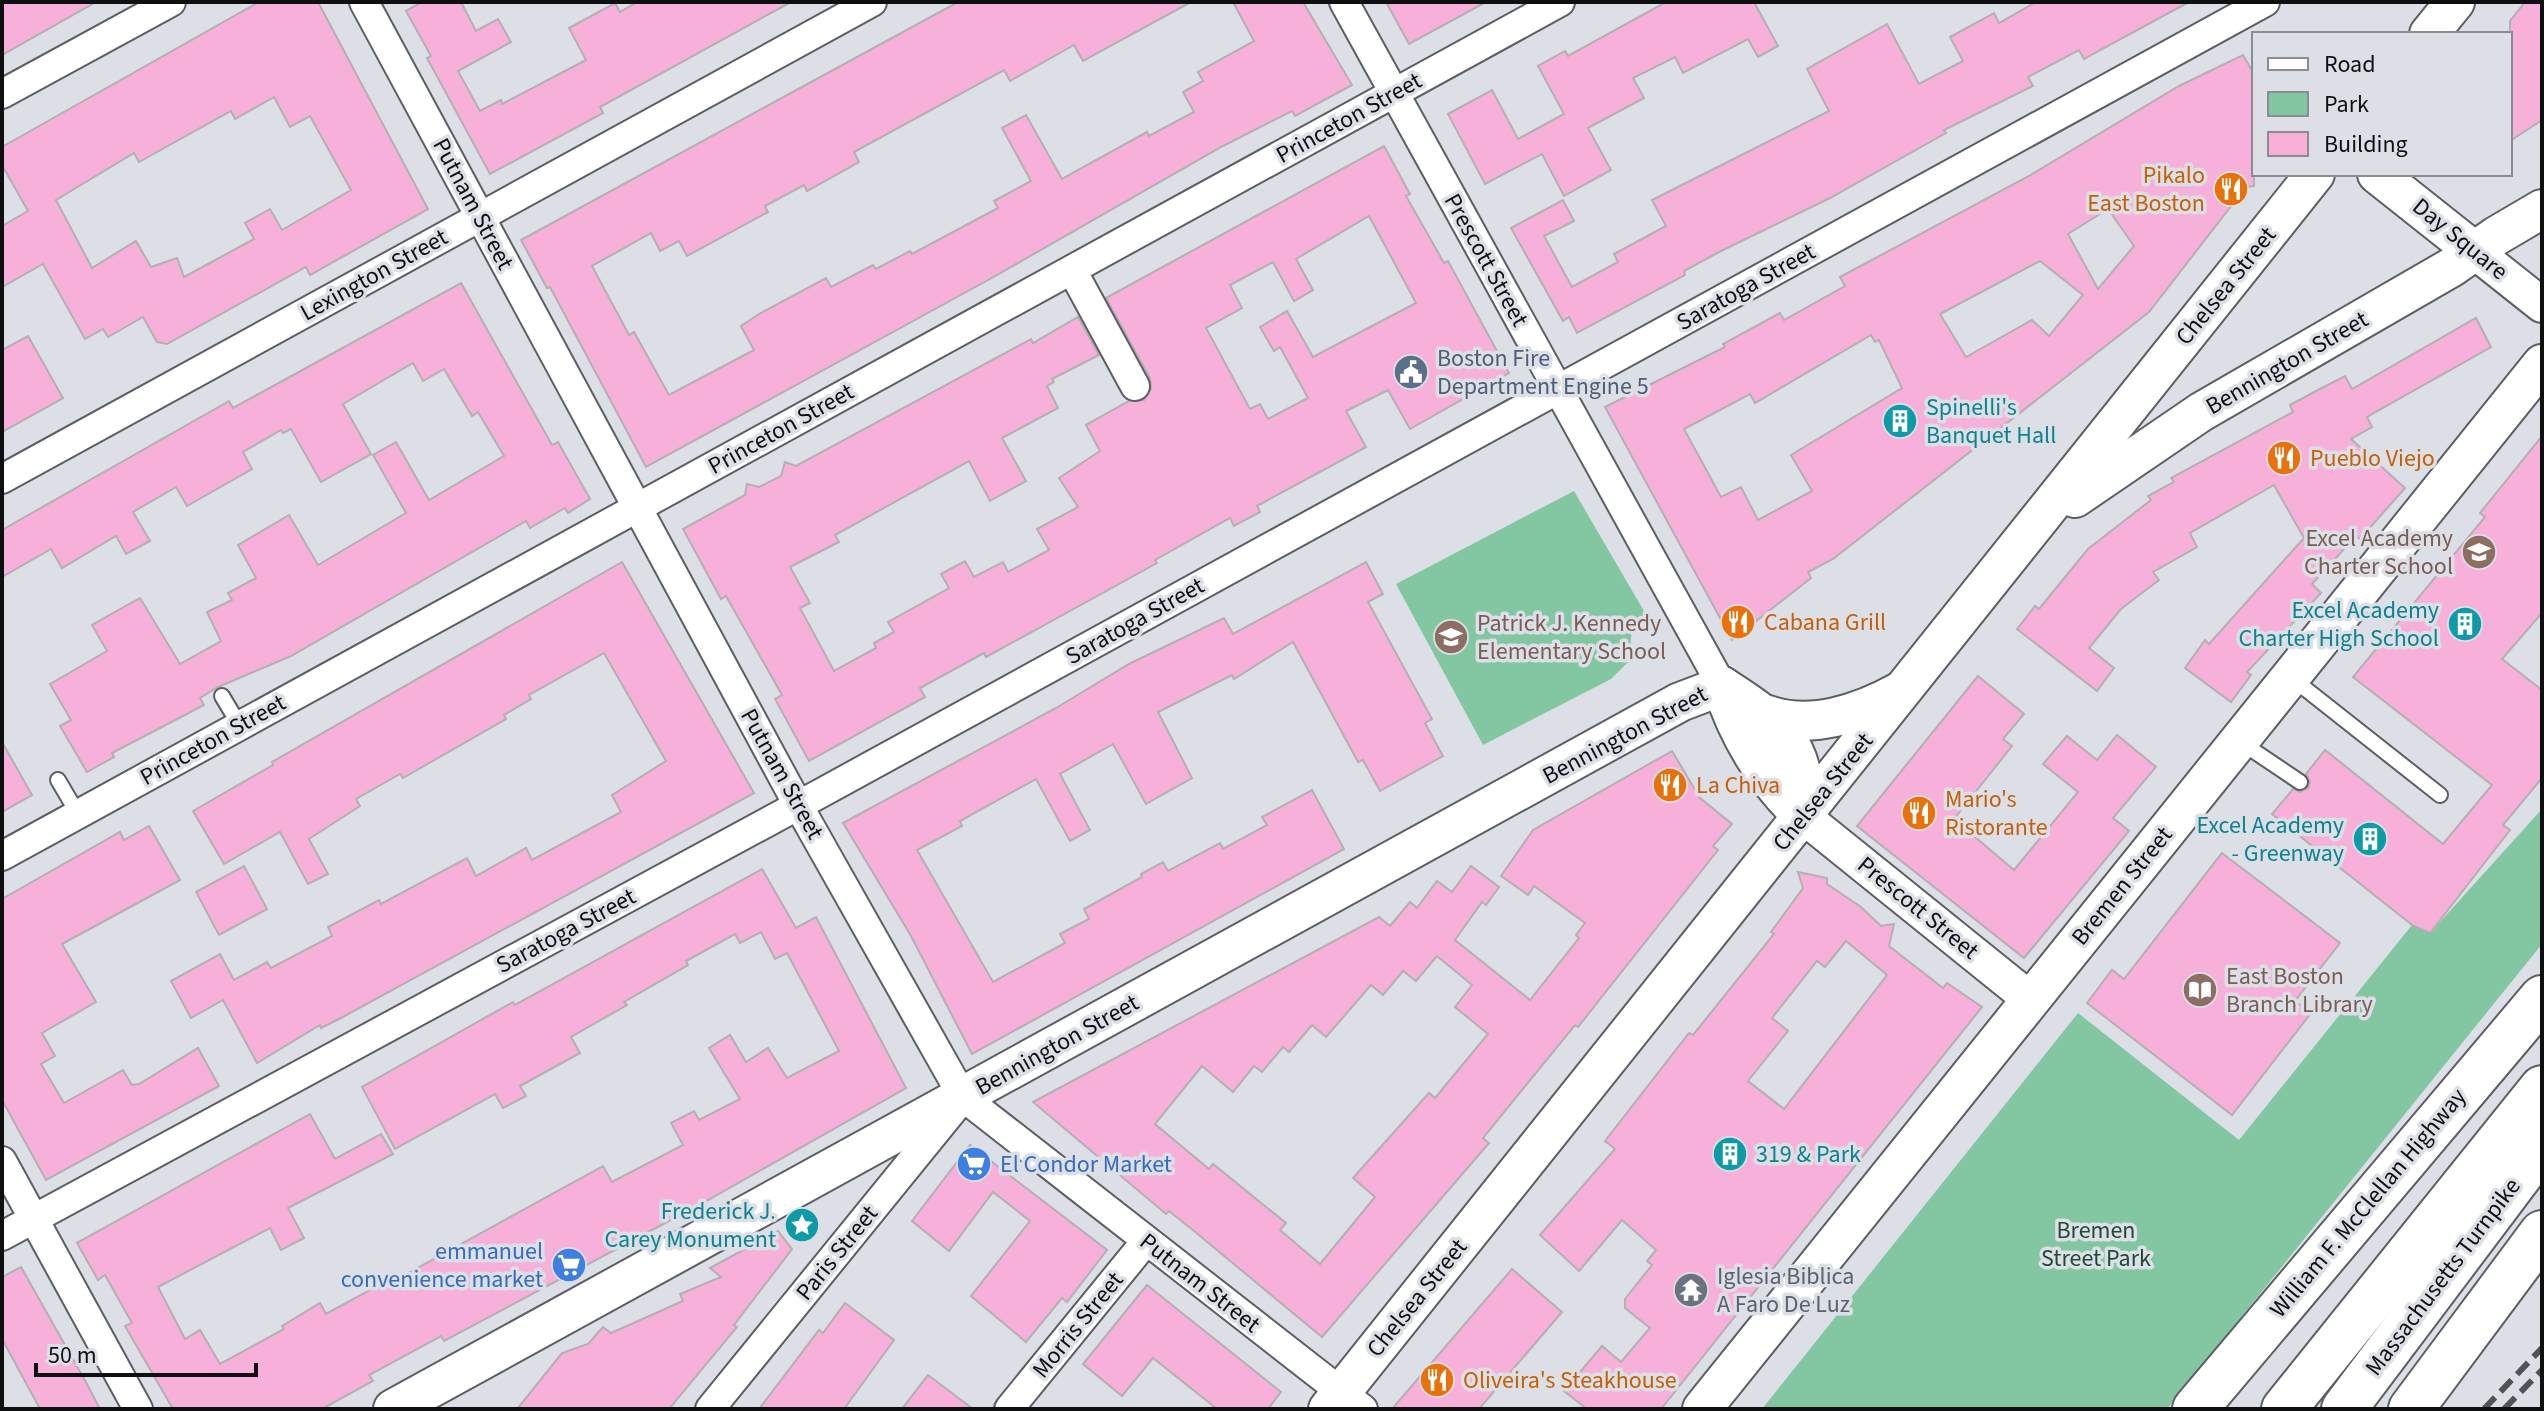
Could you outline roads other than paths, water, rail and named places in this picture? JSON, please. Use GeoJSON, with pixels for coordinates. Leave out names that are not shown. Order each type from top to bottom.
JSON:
{"type":"FeatureCollection","features":[{"type":"Feature","properties":{"kind":"highway","name":"William F. McClellan Highway"},"geometry":{"type":"LineString","coordinates":[[2195,1409],[2542,998]]}},
{"type":"Feature","properties":{"kind":"highway"},"geometry":{"type":"LineString","coordinates":[[2284,1409],[2542,1088]]}},
{"type":"Feature","properties":{"kind":"highway","name":"Massachusetts Turnpike"},"geometry":{"type":"LineString","coordinates":[[2344,1409],[2542,1146]]}},
{"type":"Feature","properties":{"kind":"highway"},"geometry":{"type":"LineString","coordinates":[[2411,1409],[2542,1233]]}},
{"type":"Feature","properties":{"kind":"main road"},"geometry":{"type":"LineString","coordinates":[[2431,32],[2455,2]]}},
{"type":"Feature","properties":{"kind":"main road","name":"Chelsea Street"},"geometry":{"type":"LineString","coordinates":[[1344,1403],[1905,689],[2313,176]]}},
{"type":"Feature","properties":{"kind":"main road","name":"Day Square"},"geometry":{"type":"LineString","coordinates":[[2380,176],[2474,251]]}},
{"type":"Feature","properties":{"kind":"main road","name":"Bennington Street"},"geometry":{"type":"LineString","coordinates":[[2036,525],[2193,416],[2413,291],[2542,209]]}},
{"type":"Feature","properties":{"kind":"main road","name":"Bremen Street"},"geometry":{"type":"LineString","coordinates":[[1702,1409],[2542,364]]}},
{"type":"Feature","properties":{"kind":"main road","name":"Bennington Street"},"geometry":{"type":"LineString","coordinates":[[393,1409],[1680,702],[1722,686]]}},
{"type":"Feature","properties":{"kind":"main road","name":"Prescott Street"},"geometry":{"type":"LineString","coordinates":[[1722,686],[1768,715],[1786,738],[1801,770],[1804,817]]}},
{"type":"Feature","properties":{"kind":"main road","name":"Prescott Street"},"geometry":{"type":"LineString","coordinates":[[1722,686],[1735,720],[1767,774],[1804,817]]}},
{"type":"Feature","properties":{"kind":"main road"},"geometry":{"type":"LineString","coordinates":[[1768,715],[1810,721],[1839,716],[1905,689]]}},
{"type":"Feature","properties":{"kind":"street"},"geometry":{"type":"LineString","coordinates":[[2,94],[171,2]]}},
{"type":"Feature","properties":{"kind":"street","name":"Putnam Street"},"geometry":{"type":"LineString","coordinates":[[364,2],[798,805],[963,1097],[1344,1403]]}},
{"type":"Feature","properties":{"kind":"street","name":"Lexington Street"},"geometry":{"type":"LineString","coordinates":[[2,479],[872,2]]}},
{"type":"Feature","properties":{"kind":"street","name":"Prescott Street"},"geometry":{"type":"LineString","coordinates":[[1344,2],[1722,686]]}},
{"type":"Feature","properties":{"kind":"street","name":"Princeton Street"},"geometry":{"type":"LineString","coordinates":[[2,856],[240,726],[328,671],[637,507],[1560,2]]}},
{"type":"Feature","properties":{"kind":"street","name":"Saratoga Street"},"geometry":{"type":"LineString","coordinates":[[2,1236],[798,805],[2265,2]]}},
{"type":"Feature","properties":{"kind":"street","name":"Day Square"},"geometry":{"type":"LineString","coordinates":[[2474,251],[2542,305]]}},
{"type":"Feature","properties":{"kind":"street"},"geometry":{"type":"LineString","coordinates":[[1072,270],[1135,386]]}},
{"type":"Feature","properties":{"kind":"street","name":"Prescott Street"},"geometry":{"type":"LineString","coordinates":[[1804,817],[2031,1000]]}},
{"type":"Feature","properties":{"kind":"street","name":"Paris Street"},"geometry":{"type":"LineString","coordinates":[[710,1409],[963,1097]]}},
{"type":"Feature","properties":{"kind":"street"},"geometry":{"type":"LineString","coordinates":[[2,1161],[138,1409]]}},
{"type":"Feature","properties":{"kind":"street","name":"Morris Street"},"geometry":{"type":"LineString","coordinates":[[1009,1409],[1146,1241]]}},
{"type":"Feature","properties":{"kind":"lane"},"geometry":{"type":"LineString","coordinates":[[2290,677],[2440,795]]}},
{"type":"Feature","properties":{"kind":"lane"},"geometry":{"type":"LineString","coordinates":[[222,696],[240,726]]}},
{"type":"Feature","properties":{"kind":"lane"},"geometry":{"type":"LineString","coordinates":[[2239,741],[2300,782]]}},
{"type":"Feature","properties":{"kind":"lane"},"geometry":{"type":"LineString","coordinates":[[58,780],[78,814]]}},
{"type":"Feature","properties":{"kind":"railway"},"geometry":{"type":"LineString","coordinates":[[2484,1409],[2542,1348]]}},
{"type":"Feature","properties":{"kind":"railway"},"geometry":{"type":"LineString","coordinates":[[2504,1409],[2542,1370]]}},
{"type":"Feature","properties":{"kind":"place","name":"Pikalo East Boston"},"geometry":{"type":"Point","coordinates":[2231,189]}},
{"type":"Feature","properties":{"kind":"place","name":"Boston Fire Department Engine 5"},"geometry":{"type":"Point","coordinates":[1411,372]}},
{"type":"Feature","properties":{"kind":"place","name":"Spinelli's Banquet Hall"},"geometry":{"type":"Point","coordinates":[1900,421]}},
{"type":"Feature","properties":{"kind":"place","name":"Pueblo Viejo"},"geometry":{"type":"Point","coordinates":[2284,458]}},
{"type":"Feature","properties":{"kind":"place","name":"Excel Academy Charter School"},"geometry":{"type":"Point","coordinates":[2479,552]}},
{"type":"Feature","properties":{"kind":"place","name":"Cabana Grill"},"geometry":{"type":"Point","coordinates":[1738,622]}},
{"type":"Feature","properties":{"kind":"place","name":"Excel Academy Charter High School"},"geometry":{"type":"Point","coordinates":[2465,624]}},
{"type":"Feature","properties":{"kind":"place","name":"Patrick J. Kennedy Elementary School"},"geometry":{"type":"Point","coordinates":[1451,637]}},
{"type":"Feature","properties":{"kind":"place","name":"La Chiva"},"geometry":{"type":"Point","coordinates":[1670,785]}},
{"type":"Feature","properties":{"kind":"place","name":"Mario's Ristorante"},"geometry":{"type":"Point","coordinates":[1919,813]}},
{"type":"Feature","properties":{"kind":"place","name":"Excel Academy - Greenway"},"geometry":{"type":"Point","coordinates":[2370,839]}},
{"type":"Feature","properties":{"kind":"place","name":"East Boston Branch Library"},"geometry":{"type":"Point","coordinates":[2200,990]}},
{"type":"Feature","properties":{"kind":"place","name":"319 & Park"},"geometry":{"type":"Point","coordinates":[1730,1154]}},
{"type":"Feature","properties":{"kind":"place","name":"El Condor Market"},"geometry":{"type":"Point","coordinates":[974,1164]}},
{"type":"Feature","properties":{"kind":"place","name":"Frederick J. Carey Monument"},"geometry":{"type":"Point","coordinates":[802,1225]}},
{"type":"Feature","properties":{"kind":"place","name":"emmanuel convenience market"},"geometry":{"type":"Point","coordinates":[569,1265]}},
{"type":"Feature","properties":{"kind":"place","name":"Iglesia Biblica A Faro De Luz"},"geometry":{"type":"Point","coordinates":[1691,1290]}},
{"type":"Feature","properties":{"kind":"place","name":"Oliveira's Steakhouse"},"geometry":{"type":"Point","coordinates":[1437,1380]}},
{"type":"Feature","properties":{"kind":"park label","name":"Bremen Street Park"},"geometry":{"type":"Point","coordinates":[2096,1244]}}]}
